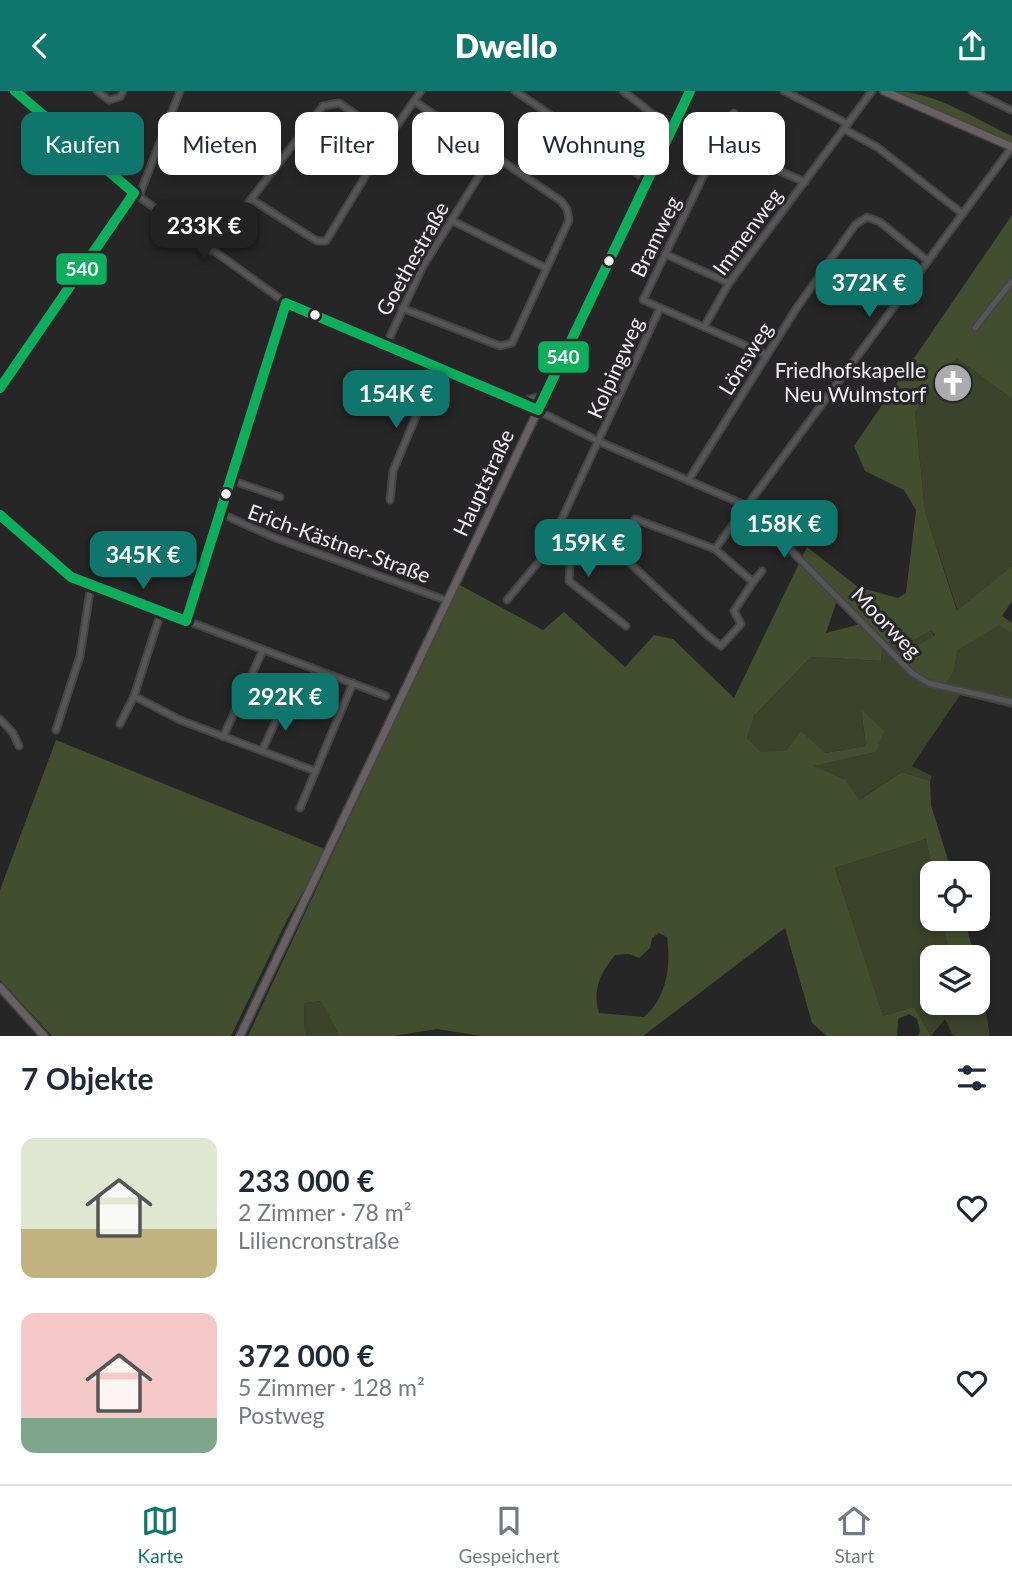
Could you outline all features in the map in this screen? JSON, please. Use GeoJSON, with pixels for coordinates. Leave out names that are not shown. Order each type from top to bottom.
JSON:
{"type":"FeatureCollection","features":[{"type":"Feature","properties":{"kind":"main road","name":"Hauptstraße"},"geometry":{"type":"LineString","coordinates":[[240,1036],[690,91]]}},
{"type":"Feature","properties":{"kind":"main road"},"geometry":{"type":"LineString","coordinates":[[884,91],[1012,147]]}},
{"type":"Feature","properties":{"kind":"main road"},"geometry":{"type":"LineString","coordinates":[[0,987],[44,1036]]}},
{"type":"Feature","properties":{"kind":"street","name":"Moorweg"},"geometry":{"type":"LineString","coordinates":[[15,91],[136,195],[286,303],[519,401],[600,442],[747,506],[912,673],[928,683],[1012,702]]}},
{"type":"Feature","properties":{"kind":"street"},"geometry":{"type":"LineString","coordinates":[[97,91],[109,100],[120,97],[123,91]]}},
{"type":"Feature","properties":{"kind":"street"},"geometry":{"type":"LineString","coordinates":[[0,388],[136,195],[180,91]]}},
{"type":"Feature","properties":{"kind":"street"},"geometry":{"type":"LineString","coordinates":[[398,124],[421,91]]}},
{"type":"Feature","properties":{"kind":"street"},"geometry":{"type":"LineString","coordinates":[[515,91],[545,112]]}},
{"type":"Feature","properties":{"kind":"street"},"geometry":{"type":"LineString","coordinates":[[623,91],[650,112]]}},
{"type":"Feature","properties":{"kind":"street"},"geometry":{"type":"LineString","coordinates":[[784,91],[877,147],[963,214]]}},
{"type":"Feature","properties":{"kind":"street","name":"Immenweg"},"geometry":{"type":"LineString","coordinates":[[704,327],[729,283],[872,91]]}},
{"type":"Feature","properties":{"kind":"street"},"geometry":{"type":"LineString","coordinates":[[972,91],[1012,110]]}},
{"type":"Feature","properties":{"kind":"street"},"geometry":{"type":"LineString","coordinates":[[414,101],[430,112]]}},
{"type":"Feature","properties":{"kind":"street"},"geometry":{"type":"LineString","coordinates":[[316,112],[330,102],[339,103],[352,112]]}},
{"type":"Feature","properties":{"kind":"street"},"geometry":{"type":"LineString","coordinates":[[211,251],[295,139]]}},
{"type":"Feature","properties":{"kind":"street"},"geometry":{"type":"LineString","coordinates":[[715,549],[1012,147]]}},
{"type":"Feature","properties":{"kind":"street"},"geometry":{"type":"LineString","coordinates":[[402,307],[500,346],[512,343],[517,336],[569,220],[567,209],[504,164]]}},
{"type":"Feature","properties":{"kind":"street"},"geometry":{"type":"LineString","coordinates":[[785,173],[805,182]]}},
{"type":"Feature","properties":{"kind":"street"},"geometry":{"type":"LineString","coordinates":[[251,199],[317,241],[326,241],[366,175]]}},
{"type":"Feature","properties":{"kind":"street","name":"Goethestraße"},"geometry":{"type":"LineString","coordinates":[[386,345],[402,307],[480,175]]}},
{"type":"Feature","properties":{"kind":"street"},"geometry":{"type":"LineString","coordinates":[[638,175],[647,180]]}},
{"type":"Feature","properties":{"kind":"street","name":"Bramweg"},"geometry":{"type":"LineString","coordinates":[[660,308],[643,300],[704,175]]}},
{"type":"Feature","properties":{"kind":"street","name":"Lönsweg"},"geometry":{"type":"LineString","coordinates":[[688,481],[767,355],[855,225],[867,217],[880,222],[928,261]]}},
{"type":"Feature","properties":{"kind":"street"},"geometry":{"type":"LineString","coordinates":[[451,221],[547,268]]}},
{"type":"Feature","properties":{"kind":"street"},"geometry":{"type":"LineString","coordinates":[[664,254],[729,283]]}},
{"type":"Feature","properties":{"kind":"street"},"geometry":{"type":"LineString","coordinates":[[975,328],[1012,281]]}},
{"type":"Feature","properties":{"kind":"street"},"geometry":{"type":"LineString","coordinates":[[186,621],[286,303]]}},
{"type":"Feature","properties":{"kind":"street"},"geometry":{"type":"LineString","coordinates":[[660,308],[767,355]]}},
{"type":"Feature","properties":{"kind":"street","name":"Kolpingweg"},"geometry":{"type":"LineString","coordinates":[[507,600],[546,553],[600,442],[660,308]]}},
{"type":"Feature","properties":{"kind":"street"},"geometry":{"type":"LineString","coordinates":[[390,500],[393,471],[437,367]]}},
{"type":"Feature","properties":{"kind":"street"},"geometry":{"type":"LineString","coordinates":[[519,401],[545,395]]}},
{"type":"Feature","properties":{"kind":"street"},"geometry":{"type":"LineString","coordinates":[[231,480],[280,497]]}},
{"type":"Feature","properties":{"kind":"street","name":"Erich-Kästner-Straße"},"geometry":{"type":"LineString","coordinates":[[220,513],[273,537],[448,601]]}},
{"type":"Feature","properties":{"kind":"street"},"geometry":{"type":"LineString","coordinates":[[0,515],[71,577],[386,696]]}},
{"type":"Feature","properties":{"kind":"street"},"geometry":{"type":"LineString","coordinates":[[753,582],[715,549],[632,518],[621,555],[722,646],[741,624],[734,611],[762,571]]}},
{"type":"Feature","properties":{"kind":"street"},"geometry":{"type":"LineString","coordinates":[[584,536],[570,563],[569,581],[626,626]]}},
{"type":"Feature","properties":{"kind":"street"},"geometry":{"type":"LineString","coordinates":[[546,553],[570,563]]}},
{"type":"Feature","properties":{"kind":"street"},"geometry":{"type":"LineString","coordinates":[[56,730],[80,656],[91,585]]}},
{"type":"Feature","properties":{"kind":"street"},"geometry":{"type":"LineString","coordinates":[[120,724],[134,696],[161,612]]}},
{"type":"Feature","properties":{"kind":"street"},"geometry":{"type":"LineString","coordinates":[[223,737],[263,650]]}},
{"type":"Feature","properties":{"kind":"street"},"geometry":{"type":"LineString","coordinates":[[300,808],[353,683]]}},
{"type":"Feature","properties":{"kind":"street"},"geometry":{"type":"LineString","coordinates":[[134,696],[223,737],[315,771]]}},
{"type":"Feature","properties":{"kind":"street"},"geometry":{"type":"LineString","coordinates":[[262,751],[284,703]]}},
{"type":"Feature","properties":{"kind":"street"},"geometry":{"type":"LineString","coordinates":[[0,719],[13,733],[19,746]]}},
{"type":"Feature","properties":{"kind":"green space"},"geometry":{"type":"Polygon","coordinates":[[[893,91],[924,96],[954,107],[1012,136],[1012,143],[893,91]]]}},
{"type":"Feature","properties":{"kind":"green space"},"geometry":{"type":"Polygon","coordinates":[[[1012,215],[1012,399],[957,358],[915,411],[925,511],[957,611],[1012,566],[1012,601],[1002,616],[1012,623],[1012,633],[999,625],[957,651],[954,671],[944,686],[928,683],[897,659],[935,635],[931,630],[915,640],[883,643],[881,661],[811,657],[754,716],[747,738],[761,752],[786,751],[801,731],[825,753],[866,746],[861,709],[884,731],[876,752],[814,766],[846,780],[859,800],[902,772],[930,781],[931,805],[948,861],[931,861],[926,839],[835,868],[883,1016],[914,1007],[931,1036],[918,1036],[920,1031],[917,1019],[909,1014],[898,1019],[897,1036],[827,1036],[812,1023],[785,928],[643,1036],[481,1036],[437,1029],[393,1036],[340,1036],[321,1001],[304,1003],[305,1036],[248,1036],[458,584],[543,630],[564,612],[625,667],[654,635],[673,639],[734,698],[807,547],[858,587],[898,598],[906,593],[916,510],[904,490],[865,471],[854,446],[1012,215]],[[838,597],[826,633],[864,623],[838,597]],[[659,933],[652,938],[650,948],[639,958],[629,954],[615,955],[601,975],[597,989],[599,1013],[644,1017],[652,1009],[666,980],[667,937],[659,933]]]}},
{"type":"Feature","properties":{"kind":"green space"},"geometry":{"type":"Polygon","coordinates":[[[957,358],[1012,399],[1012,566],[958,612],[925,511],[915,411],[957,358]]]}},
{"type":"Feature","properties":{"kind":"green space"},"geometry":{"type":"Polygon","coordinates":[[[999,624],[1012,633],[1012,708],[960,695],[912,766],[932,776],[930,781],[902,772],[858,800],[846,780],[813,766],[876,752],[861,710],[866,746],[824,753],[761,752],[747,738],[754,716],[811,657],[881,661],[883,643],[915,640],[931,630],[954,671],[957,651],[999,624]]]}},
{"type":"Feature","properties":{"kind":"green space"},"geometry":{"type":"Polygon","coordinates":[[[56,740],[327,850],[286,922],[231,1036],[52,1036],[0,980],[0,890],[56,740]]]}},
{"type":"Feature","properties":{"kind":"green space"},"geometry":{"type":"Polygon","coordinates":[[[926,839],[931,861],[920,861],[920,931],[945,931],[947,945],[920,945],[920,1015],[986,1015],[990,1036],[953,1036],[945,1019],[931,1036],[914,1007],[883,1016],[835,868],[926,839]]]}},
{"type":"Feature","properties":{"kind":"green space"},"geometry":{"type":"Polygon","coordinates":[[[945,931],[967,931],[972,945],[947,945],[945,931]]]}},
{"type":"Feature","properties":{"kind":"green space"},"geometry":{"type":"Polygon","coordinates":[[[322,1001],[340,1036],[305,1036],[304,1003],[322,1001]]]}},
{"type":"Feature","properties":{"kind":"transit line","name":"540"},"geometry":{"type":"LineString","coordinates":[[0,388],[134,193],[15,91]]}},
{"type":"Feature","properties":{"kind":"transit line","name":"540"},"geometry":{"type":"LineString","coordinates":[[0,515],[71,577],[186,621],[286,303],[538,410],[690,91]]}},
{"type":"Feature","properties":{"kind":"place","name":"Friedhofskapelle Neu Wulmstorf"},"geometry":{"type":"Point","coordinates":[953,383]}}]}
